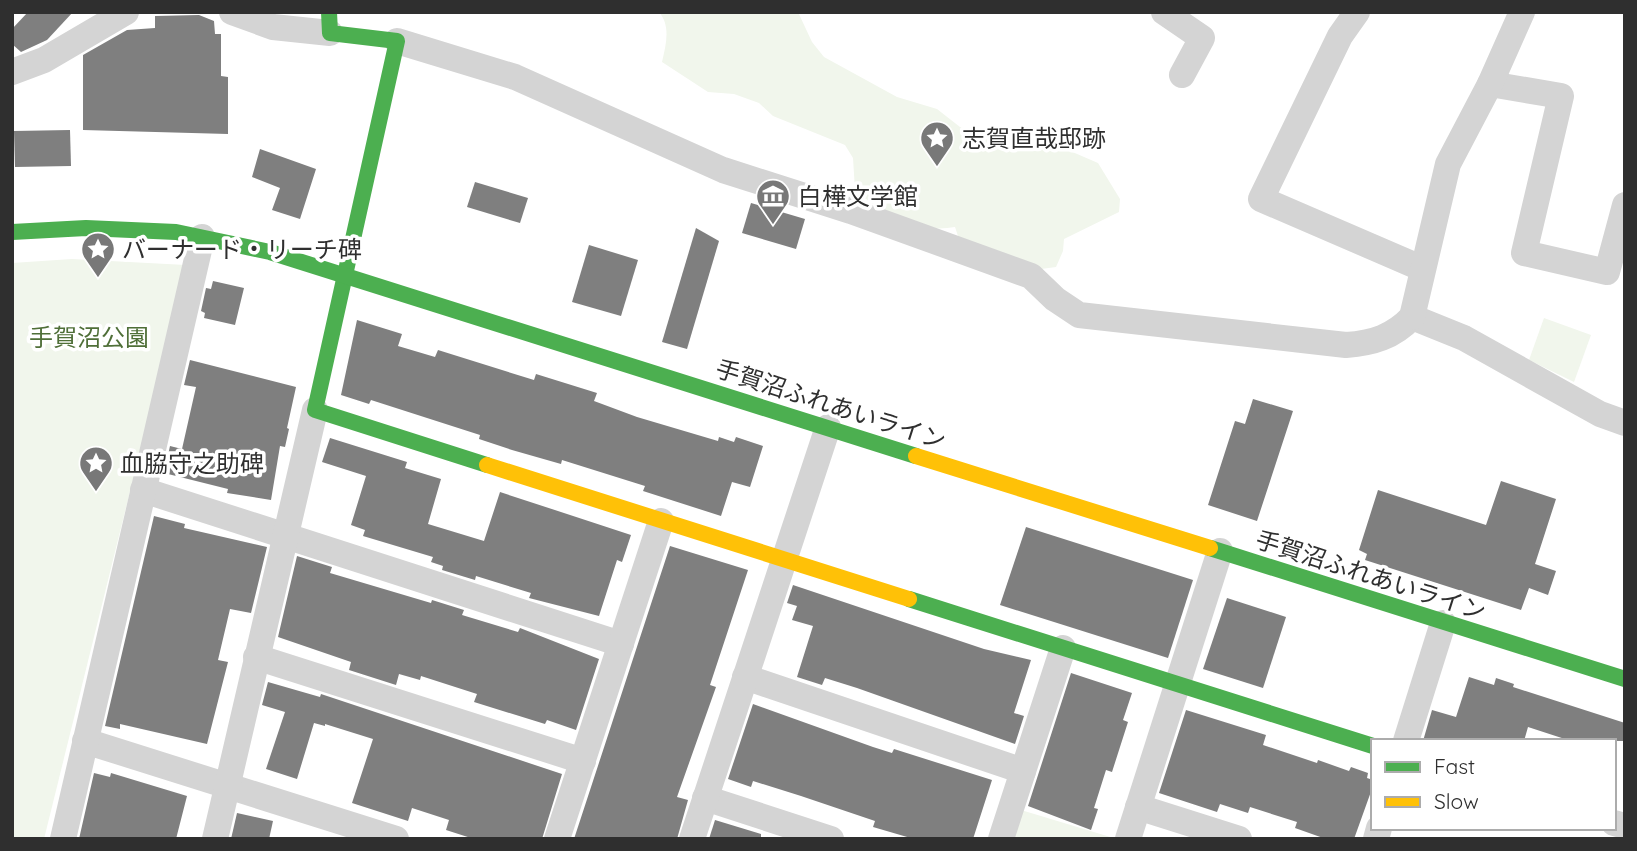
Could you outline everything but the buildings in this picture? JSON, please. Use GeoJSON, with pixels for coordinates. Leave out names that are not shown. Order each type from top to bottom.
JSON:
{"type":"FeatureCollection","features":[{"type":"Feature","properties":{"kind":"street"},"geometry":{"type":"LineString","coordinates":[[12,72],[44,60],[126,12]]}},
{"type":"Feature","properties":{"kind":"street"},"geometry":{"type":"LineString","coordinates":[[232,12],[273,27],[329,22],[515,77],[723,170],[851,211],[1031,276],[1055,299],[1079,314],[1346,345],[1368,343],[1397,332],[1412,317],[1421,268],[1448,164],[1490,84],[1522,12]]}},
{"type":"Feature","properties":{"kind":"street"},"geometry":{"type":"LineString","coordinates":[[1164,12],[1202,38],[1182,75]]}},
{"type":"Feature","properties":{"kind":"street"},"geometry":{"type":"LineString","coordinates":[[1357,12],[1340,36],[1261,199],[1421,268]]}},
{"type":"Feature","properties":{"kind":"street"},"geometry":{"type":"LineString","coordinates":[[215,839],[397,41]]}},
{"type":"Feature","properties":{"kind":"street"},"geometry":{"type":"LineString","coordinates":[[1490,84],[1560,96],[1524,253],[1607,272],[1625,205]]}},
{"type":"Feature","properties":{"kind":"street","name":"手賀沼ふれあいライン"},"geometry":{"type":"LineString","coordinates":[[12,232],[130,230],[202,237],[343,273],[1625,679]]}},
{"type":"Feature","properties":{"kind":"street"},"geometry":{"type":"LineString","coordinates":[[63,839],[202,237]]}},
{"type":"Feature","properties":{"kind":"street"},"geometry":{"type":"LineString","coordinates":[[1412,317],[1464,338],[1600,414],[1625,424]]}},
{"type":"Feature","properties":{"kind":"street"},"geometry":{"type":"LineString","coordinates":[[314,411],[1371,745]]}},
{"type":"Feature","properties":{"kind":"street"},"geometry":{"type":"LineString","coordinates":[[692,839],[828,427]]}},
{"type":"Feature","properties":{"kind":"street"},"geometry":{"type":"LineString","coordinates":[[143,490],[621,644]]}},
{"type":"Feature","properties":{"kind":"street"},"geometry":{"type":"LineString","coordinates":[[557,839],[661,521]]}},
{"type":"Feature","properties":{"kind":"street"},"geometry":{"type":"LineString","coordinates":[[1128,839],[1220,551]]}},
{"type":"Feature","properties":{"kind":"street"},"geometry":{"type":"LineString","coordinates":[[1407,739],[1443,623]]}},
{"type":"Feature","properties":{"kind":"street"},"geometry":{"type":"LineString","coordinates":[[1001,839],[1063,648]]}},
{"type":"Feature","properties":{"kind":"street"},"geometry":{"type":"LineString","coordinates":[[256,657],[583,761]]}},
{"type":"Feature","properties":{"kind":"street"},"geometry":{"type":"LineString","coordinates":[[745,677],[1023,771]]}},
{"type":"Feature","properties":{"kind":"street"},"geometry":{"type":"LineString","coordinates":[[85,741],[396,839]]}},
{"type":"Feature","properties":{"kind":"street"},"geometry":{"type":"LineString","coordinates":[[705,798],[831,839]]}},
{"type":"Feature","properties":{"kind":"street"},"geometry":{"type":"LineString","coordinates":[[1138,807],[1239,839]]}},
{"type":"Feature","properties":{"kind":"green space"},"geometry":{"type":"Polygon","coordinates":[[[659,12],[798,12],[812,42],[824,57],[897,97],[937,109],[960,127],[997,136],[1016,132],[1040,138],[1098,163],[1120,199],[1119,212],[1064,239],[1063,251],[1056,267],[1041,269],[960,242],[955,227],[927,228],[901,220],[877,207],[855,190],[853,158],[845,145],[773,116],[759,103],[734,94],[708,92],[662,62],[666,29],[659,12]]]}},
{"type":"Feature","properties":{"kind":"green space","name":"手賀沼公園"},"geometry":{"type":"Polygon","coordinates":[[[72,259],[186,265],[44,839],[12,839],[12,263],[72,259]]]}},
{"type":"Feature","properties":{"kind":"green space"},"geometry":{"type":"Polygon","coordinates":[[[1544,318],[1591,335],[1574,382],[1529,360],[1544,318]]]}},
{"type":"Feature","properties":{"kind":"green space"},"geometry":{"type":"Polygon","coordinates":[[[1021,810],[1117,839],[1006,839],[1021,810]]]}},
{"type":"Feature","properties":{"kind":"traffic: fast"},"geometry":{"type":"LineString","coordinates":[[329,12],[330,33],[397,41],[315,410],[487,465]]}},
{"type":"Feature","properties":{"kind":"traffic: fast"},"geometry":{"type":"LineString","coordinates":[[12,232],[86,228],[176,232],[270,252],[916,456]]}},
{"type":"Feature","properties":{"kind":"traffic: fast"},"geometry":{"type":"LineString","coordinates":[[1210,548],[1625,679]]}},
{"type":"Feature","properties":{"kind":"traffic: fast"},"geometry":{"type":"LineString","coordinates":[[909,599],[1371,745]]}},
{"type":"Feature","properties":{"kind":"traffic: slow"},"geometry":{"type":"LineString","coordinates":[[916,456],[1210,548]]}},
{"type":"Feature","properties":{"kind":"traffic: slow"},"geometry":{"type":"LineString","coordinates":[[487,465],[909,599]]}},
{"type":"Feature","properties":{"kind":"place","name":"志賀直哉邸跡"},"geometry":{"type":"Point","coordinates":[937,168]}},
{"type":"Feature","properties":{"kind":"place","name":"白樺文学館"},"geometry":{"type":"Point","coordinates":[773,226]}},
{"type":"Feature","properties":{"kind":"place","name":"バーナード・リーチ碑"},"geometry":{"type":"Point","coordinates":[98,279]}},
{"type":"Feature","properties":{"kind":"place","name":"血脇守之助碑"},"geometry":{"type":"Point","coordinates":[96,493]}}]}
